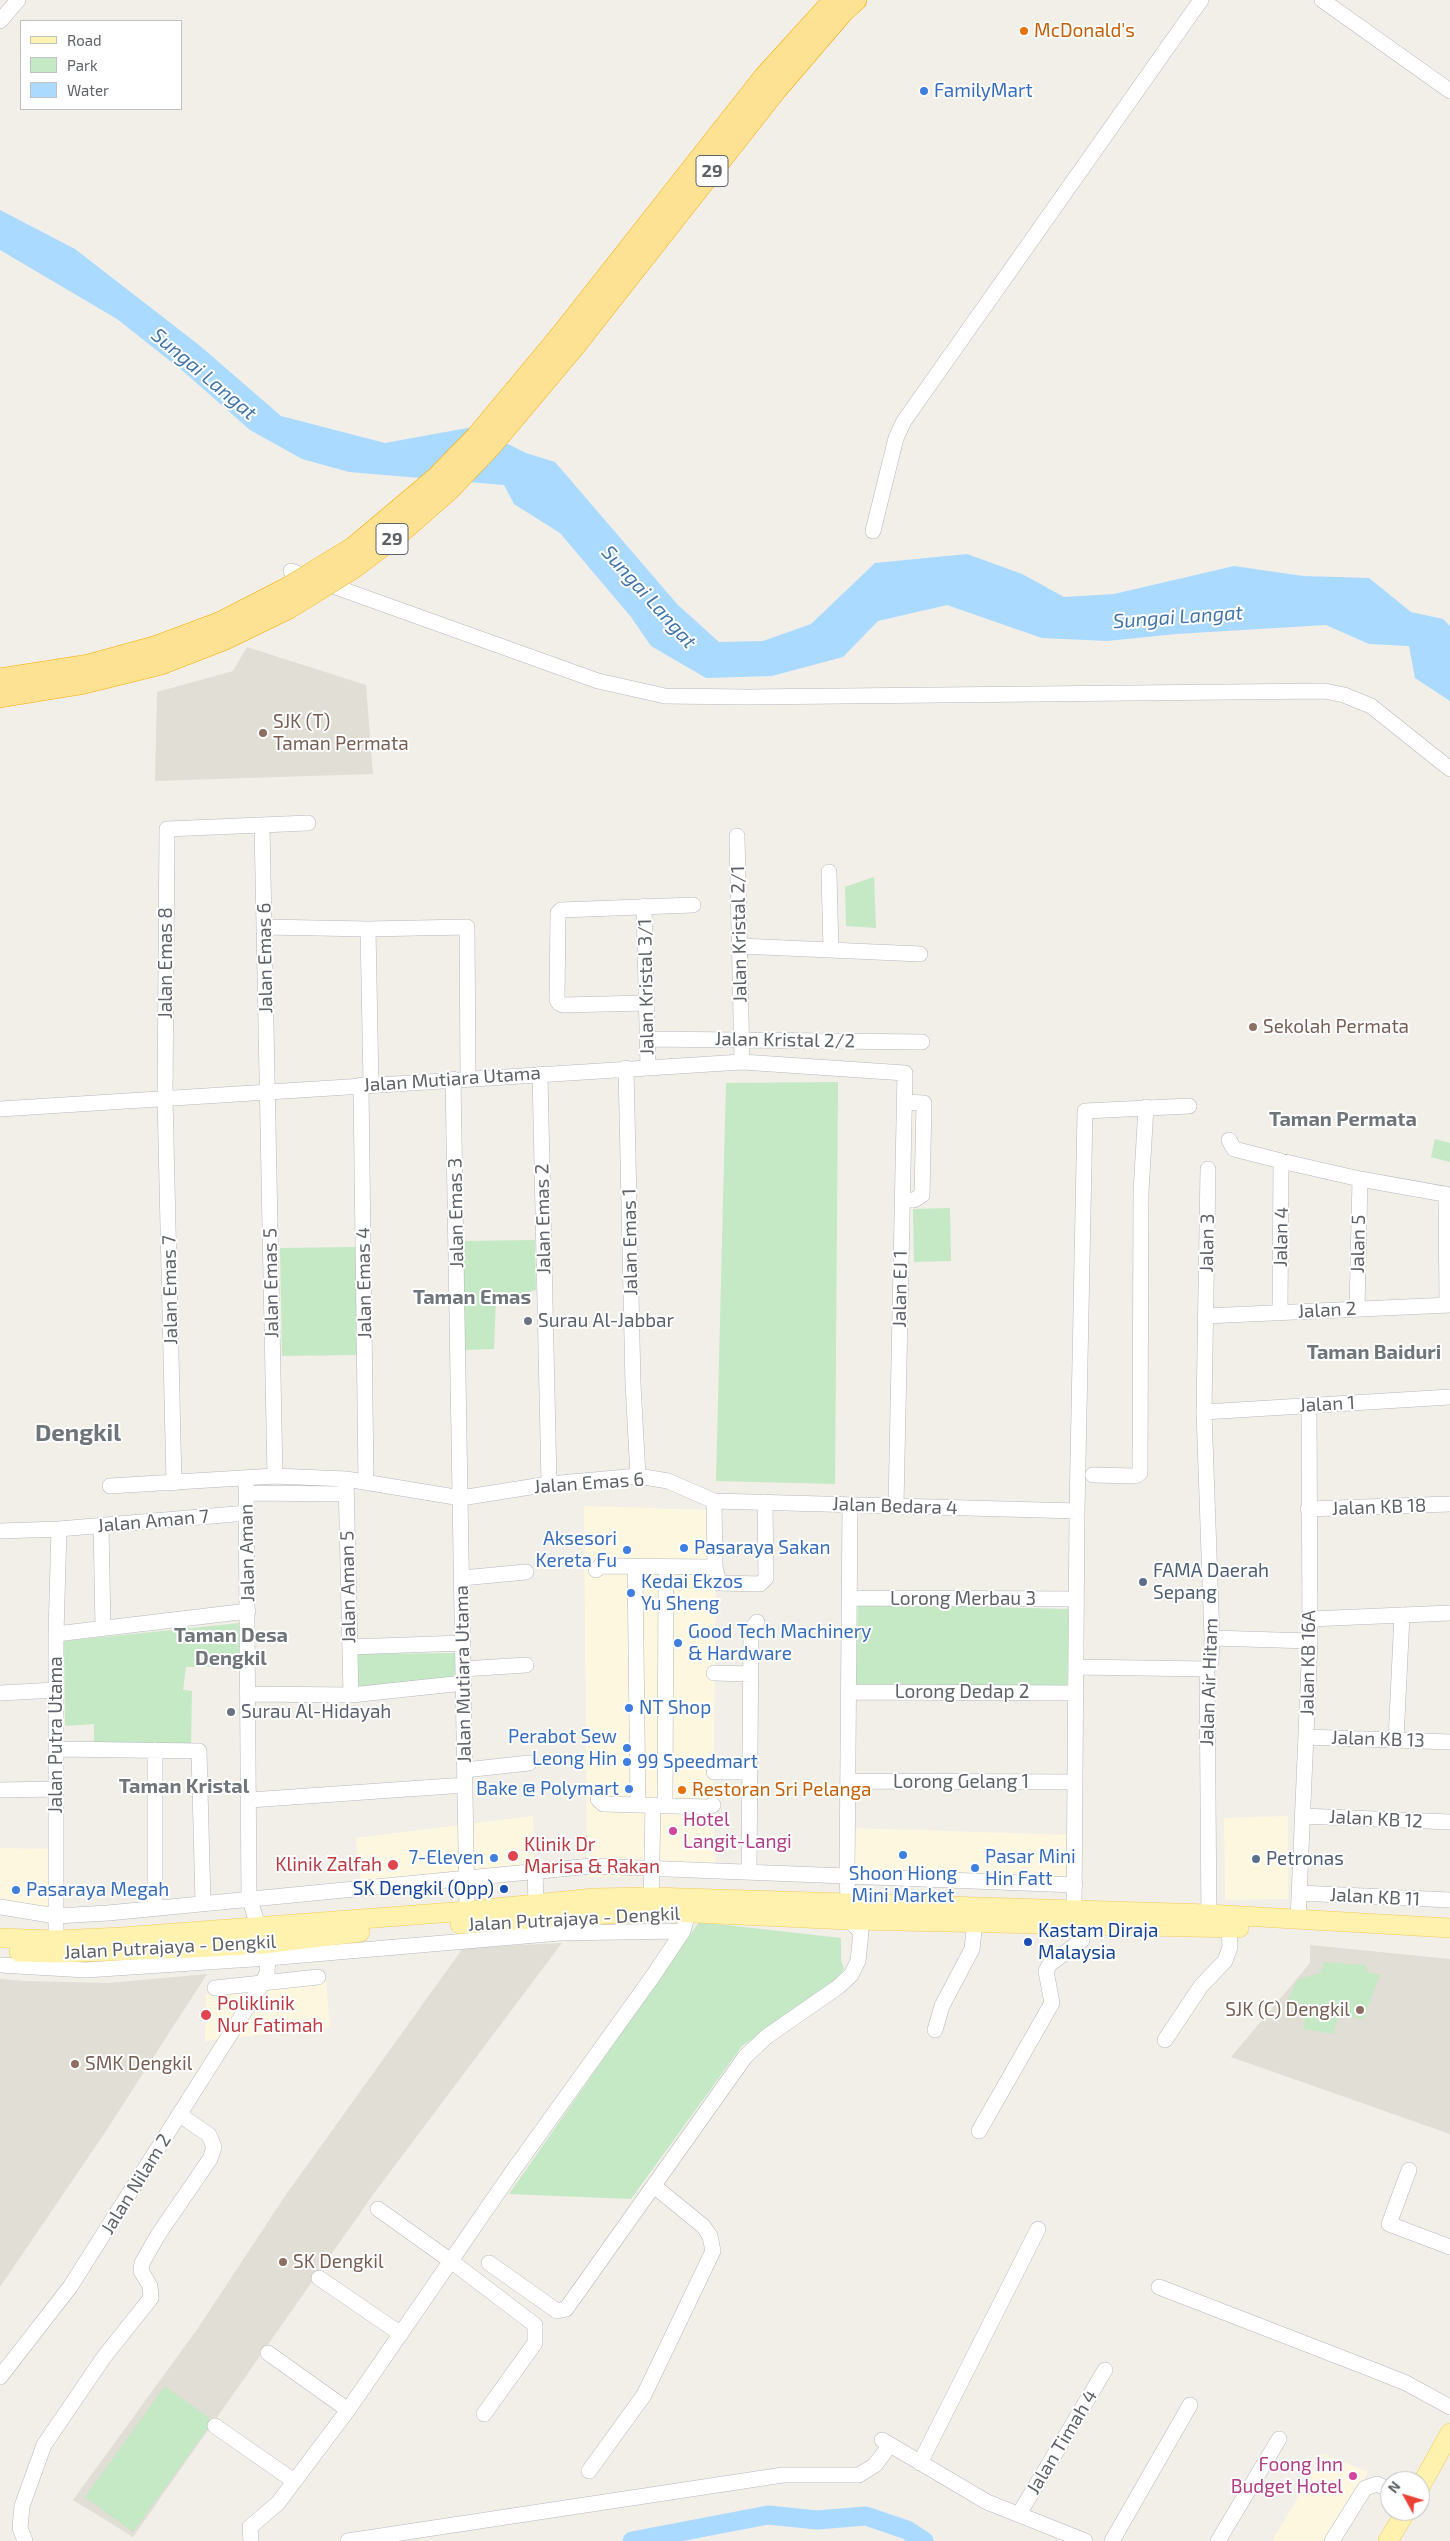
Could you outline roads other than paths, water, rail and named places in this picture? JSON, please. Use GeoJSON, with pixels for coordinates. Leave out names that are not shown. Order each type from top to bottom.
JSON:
{"type":"FeatureCollection","features":[{"type":"Feature","properties":{"kind":"highway","name":"29"},"geometry":{"type":"LineString","coordinates":[[0,679],[159,655],[223,640],[289,608],[352,569],[402,532],[449,490],[490,446],[764,77],[834,0]]}},
{"type":"Feature","properties":{"kind":"highway","name":"29"},"geometry":{"type":"LineString","coordinates":[[567,341],[776,90],[843,12],[856,0]]}},
{"type":"Feature","properties":{"kind":"highway","name":"29"},"geometry":{"type":"LineString","coordinates":[[0,697],[80,684],[159,655]]}},
{"type":"Feature","properties":{"kind":"main road","name":"Jalan Putrajaya - Dengkil"},"geometry":{"type":"LineString","coordinates":[[1,1954],[194,1955],[467,1911],[594,1898],[651,1904],[849,1912],[1208,1920]]}},
{"type":"Feature","properties":{"kind":"main road","name":"Jalan Putrajaya - Dengkil"},"geometry":{"type":"LineString","coordinates":[[1,1954],[56,1940],[341,1943],[651,1904],[685,1922],[849,1912],[975,1922],[1079,1917]]}},
{"type":"Feature","properties":{"kind":"main road"},"geometry":{"type":"LineString","coordinates":[[1208,1920],[1298,1920],[1450,1928]]}},
{"type":"Feature","properties":{"kind":"main road"},"geometry":{"type":"LineString","coordinates":[[1208,1920],[1229,1928],[1450,1939]]}},
{"type":"Feature","properties":{"kind":"main road"},"geometry":{"type":"LineString","coordinates":[[1429,2471],[1450,2433]]}},
{"type":"Feature","properties":{"kind":"main road"},"geometry":{"type":"LineString","coordinates":[[1388,2541],[1400,2521]]}},
{"type":"Feature","properties":{"kind":"street"},"geometry":{"type":"LineString","coordinates":[[0,21],[18,0]]}},
{"type":"Feature","properties":{"kind":"street"},"geometry":{"type":"LineString","coordinates":[[873,531],[896,438],[904,421],[1201,0]]}},
{"type":"Feature","properties":{"kind":"street"},"geometry":{"type":"LineString","coordinates":[[1322,0],[1450,91]]}},
{"type":"Feature","properties":{"kind":"street"},"geometry":{"type":"LineString","coordinates":[[291,570],[598,681],[665,696],[746,697],[1325,691],[1344,695],[1371,706],[1450,769]]}},
{"type":"Feature","properties":{"kind":"street"},"geometry":{"type":"LineString","coordinates":[[262,825],[308,824]]}},
{"type":"Feature","properties":{"kind":"street","name":"Jalan Emas 8"},"geometry":{"type":"LineString","coordinates":[[166,1098],[167,829],[262,825]]}},
{"type":"Feature","properties":{"kind":"street","name":"Jalan Emas 6"},"geometry":{"type":"LineString","coordinates":[[262,825],[268,1091]]}},
{"type":"Feature","properties":{"kind":"street","name":"Jalan Kristal 2/1"},"geometry":{"type":"LineString","coordinates":[[737,836],[742,1062]]}},
{"type":"Feature","properties":{"kind":"street"},"geometry":{"type":"LineString","coordinates":[[829,872],[830,950]]}},
{"type":"Feature","properties":{"kind":"street"},"geometry":{"type":"LineString","coordinates":[[646,1002],[563,1005],[557,1000],[556,917],[561,910],[693,905]]}},
{"type":"Feature","properties":{"kind":"street","name":"Jalan Kristal 3/1"},"geometry":{"type":"LineString","coordinates":[[644,906],[648,1067]]}},
{"type":"Feature","properties":{"kind":"street"},"geometry":{"type":"LineString","coordinates":[[264,927],[368,929],[466,927],[468,1078]]}},
{"type":"Feature","properties":{"kind":"street","name":"Jalan Emas 4"},"geometry":{"type":"LineString","coordinates":[[366,1482],[368,929]]}},
{"type":"Feature","properties":{"kind":"street"},"geometry":{"type":"LineString","coordinates":[[740,946],[920,954]]}},
{"type":"Feature","properties":{"kind":"street","name":"Jalan Kristal 2/2"},"geometry":{"type":"LineString","coordinates":[[647,1039],[922,1042]]}},
{"type":"Feature","properties":{"kind":"street","name":"Jalan Mutiara Utama"},"geometry":{"type":"LineString","coordinates":[[0,1108],[742,1062],[905,1073]]}},
{"type":"Feature","properties":{"kind":"street","name":"Jalan Emas 1"},"geometry":{"type":"LineString","coordinates":[[626,1068],[633,1384],[638,1476]]}},
{"type":"Feature","properties":{"kind":"street","name":"Jalan EJ 1"},"geometry":{"type":"LineString","coordinates":[[896,1506],[905,1073]]}},
{"type":"Feature","properties":{"kind":"street","name":"Jalan Emas 2"},"geometry":{"type":"LineString","coordinates":[[540,1074],[549,1484]]}},
{"type":"Feature","properties":{"kind":"street","name":"Jalan Emas 3"},"geometry":{"type":"LineString","coordinates":[[453,1079],[461,1498]]}},
{"type":"Feature","properties":{"kind":"street","name":"Jalan Emas 5"},"geometry":{"type":"LineString","coordinates":[[268,1091],[275,1476]]}},
{"type":"Feature","properties":{"kind":"street","name":"Jalan Emas 7"},"geometry":{"type":"LineString","coordinates":[[166,1098],[174,1483]]}},
{"type":"Feature","properties":{"kind":"street"},"geometry":{"type":"LineString","coordinates":[[979,2131],[1052,2003],[1046,1971],[1050,1964],[1082,1940],[1074,1885],[1077,1511],[1085,1110],[1189,1106]]}},
{"type":"Feature","properties":{"kind":"street"},"geometry":{"type":"LineString","coordinates":[[1093,1475],[1135,1476],[1140,1473],[1141,1192],[1146,1107]]}},
{"type":"Feature","properties":{"kind":"street"},"geometry":{"type":"LineString","coordinates":[[1229,1140],[1234,1148],[1281,1161],[1360,1179],[1448,1195],[1448,1305]]}},
{"type":"Feature","properties":{"kind":"street","name":"Jalan 4"},"geometry":{"type":"LineString","coordinates":[[1280,1312],[1281,1161]]}},
{"type":"Feature","properties":{"kind":"street","name":"Jalan 3"},"geometry":{"type":"LineString","coordinates":[[1205,1316],[1208,1169]]}},
{"type":"Feature","properties":{"kind":"street","name":"Jalan 5"},"geometry":{"type":"LineString","coordinates":[[1357,1309],[1360,1179]]}},
{"type":"Feature","properties":{"kind":"street","name":"Jalan 2"},"geometry":{"type":"LineString","coordinates":[[1205,1316],[1448,1305]]}},
{"type":"Feature","properties":{"kind":"street","name":"Jalan Air Hitam"},"geometry":{"type":"LineString","coordinates":[[1205,1316],[1204,1412],[1212,1638],[1211,1662],[1207,1669],[1208,1920]]}},
{"type":"Feature","properties":{"kind":"street","name":"Jalan 1"},"geometry":{"type":"LineString","coordinates":[[1204,1412],[1450,1397]]}},
{"type":"Feature","properties":{"kind":"street","name":"Jalan KB 16A"},"geometry":{"type":"LineString","coordinates":[[1298,1920],[1310,1641],[1309,1405]]}},
{"type":"Feature","properties":{"kind":"street","name":"Jalan Emas 6"},"geometry":{"type":"LineString","coordinates":[[110,1486],[275,1476],[346,1479],[461,1498],[549,1484],[638,1476],[668,1481],[714,1501]]}},
{"type":"Feature","properties":{"kind":"street","name":"Jalan Aman"},"geometry":{"type":"LineString","coordinates":[[246,1478],[250,1800],[249,1898],[264,1943]]}},
{"type":"Feature","properties":{"kind":"street","name":"Jalan Aman 5"},"geometry":{"type":"LineString","coordinates":[[346,1479],[351,1695]]}},
{"type":"Feature","properties":{"kind":"street"},"geometry":{"type":"LineString","coordinates":[[246,1493],[346,1494]]}},
{"type":"Feature","properties":{"kind":"street","name":"Jalan Mutiara Utama"},"geometry":{"type":"LineString","coordinates":[[461,1498],[467,1911]]}},
{"type":"Feature","properties":{"kind":"street"},"geometry":{"type":"LineString","coordinates":[[714,1501],[715,1567],[719,1583],[760,1584],[766,1578],[764,1502]]}},
{"type":"Feature","properties":{"kind":"street","name":"Jalan Bedara 4"},"geometry":{"type":"LineString","coordinates":[[714,1501],[1077,1511]]}},
{"type":"Feature","properties":{"kind":"street"},"geometry":{"type":"LineString","coordinates":[[489,2263],[556,2311],[566,2309],[745,2057],[766,2038],[838,1987],[851,1975],[858,1960],[861,1932],[849,1912],[847,1877],[850,1504]]}},
{"type":"Feature","properties":{"kind":"street","name":"Jalan KB 18"},"geometry":{"type":"LineString","coordinates":[[1308,1509],[1450,1504]]}},
{"type":"Feature","properties":{"kind":"street","name":"Jalan Aman 7"},"geometry":{"type":"LineString","coordinates":[[0,1531],[59,1529],[247,1513]]}},
{"type":"Feature","properties":{"kind":"street"},"geometry":{"type":"LineString","coordinates":[[101,1525],[103,1628]]}},
{"type":"Feature","properties":{"kind":"street","name":"Jalan Putra Utama"},"geometry":{"type":"LineString","coordinates":[[56,1940],[56,1634],[59,1529]]}},
{"type":"Feature","properties":{"kind":"street"},"geometry":{"type":"LineString","coordinates":[[596,1570],[600,1566],[636,1568],[715,1567]]}},
{"type":"Feature","properties":{"kind":"street"},"geometry":{"type":"LineString","coordinates":[[636,1568],[652,1805]]}},
{"type":"Feature","properties":{"kind":"street"},"geometry":{"type":"LineString","coordinates":[[651,1904],[652,1805],[666,1568]]}},
{"type":"Feature","properties":{"kind":"street"},"geometry":{"type":"LineString","coordinates":[[462,1578],[526,1572]]}},
{"type":"Feature","properties":{"kind":"street","name":"Lorong Merbau 3"},"geometry":{"type":"LineString","coordinates":[[849,1598],[1076,1599]]}},
{"type":"Feature","properties":{"kind":"street"},"geometry":{"type":"LineString","coordinates":[[56,1634],[248,1611]]}},
{"type":"Feature","properties":{"kind":"street"},"geometry":{"type":"LineString","coordinates":[[1310,1619],[1450,1613]]}},
{"type":"Feature","properties":{"kind":"street"},"geometry":{"type":"LineString","coordinates":[[1396,1740],[1402,1615]]}},
{"type":"Feature","properties":{"kind":"street"},"geometry":{"type":"LineString","coordinates":[[750,1871],[751,1630],[757,1622]]}},
{"type":"Feature","properties":{"kind":"street"},"geometry":{"type":"LineString","coordinates":[[1212,1638],[1310,1641]]}},
{"type":"Feature","properties":{"kind":"street"},"geometry":{"type":"LineString","coordinates":[[350,1647],[463,1643]]}},
{"type":"Feature","properties":{"kind":"street"},"geometry":{"type":"LineString","coordinates":[[249,1694],[351,1695],[526,1665]]}},
{"type":"Feature","properties":{"kind":"street"},"geometry":{"type":"LineString","coordinates":[[1076,1668],[1207,1669]]}},
{"type":"Feature","properties":{"kind":"street"},"geometry":{"type":"LineString","coordinates":[[714,1673],[751,1674]]}},
{"type":"Feature","properties":{"kind":"street"},"geometry":{"type":"LineString","coordinates":[[0,1693],[56,1690]]}},
{"type":"Feature","properties":{"kind":"street","name":"Lorong Dedap 2"},"geometry":{"type":"LineString","coordinates":[[848,1692],[1076,1693]]}},
{"type":"Feature","properties":{"kind":"street","name":"Jalan KB 13"},"geometry":{"type":"LineString","coordinates":[[1306,1737],[1450,1742]]}},
{"type":"Feature","properties":{"kind":"street"},"geometry":{"type":"LineString","coordinates":[[57,1749],[197,1750],[201,1752],[203,1903]]}},
{"type":"Feature","properties":{"kind":"street"},"geometry":{"type":"LineString","coordinates":[[155,1750],[155,1908]]}},
{"type":"Feature","properties":{"kind":"street"},"geometry":{"type":"LineString","coordinates":[[250,1800],[347,1793],[465,1777],[529,1763]]}},
{"type":"Feature","properties":{"kind":"street"},"geometry":{"type":"LineString","coordinates":[[714,1772],[750,1772]]}},
{"type":"Feature","properties":{"kind":"street","name":"Lorong Gelang 1"},"geometry":{"type":"LineString","coordinates":[[848,1781],[1075,1782]]}},
{"type":"Feature","properties":{"kind":"street"},"geometry":{"type":"LineString","coordinates":[[0,1790],[56,1789]]}},
{"type":"Feature","properties":{"kind":"street"},"geometry":{"type":"LineString","coordinates":[[598,1799],[603,1804],[708,1807],[713,1805]]}},
{"type":"Feature","properties":{"kind":"street","name":"Jalan KB 12"},"geometry":{"type":"LineString","coordinates":[[1302,1816],[1450,1822]]}},
{"type":"Feature","properties":{"kind":"street"},"geometry":{"type":"LineString","coordinates":[[0,1908],[56,1916],[591,1866],[1074,1885]]}},
{"type":"Feature","properties":{"kind":"street"},"geometry":{"type":"LineString","coordinates":[[536,1872],[536,1903]]}},
{"type":"Feature","properties":{"kind":"street","name":"Jalan KB 11"},"geometry":{"type":"LineString","coordinates":[[1299,1893],[1450,1900]]}},
{"type":"Feature","properties":{"kind":"street"},"geometry":{"type":"LineString","coordinates":[[341,1943],[560,1933],[685,1922]]}},
{"type":"Feature","properties":{"kind":"street"},"geometry":{"type":"LineString","coordinates":[[251,2541],[250,2527],[278,2503],[348,2410],[510,2175],[653,1976],[685,1922]]}},
{"type":"Feature","properties":{"kind":"street"},"geometry":{"type":"LineString","coordinates":[[935,2030],[942,2006],[972,1949],[975,1922]]}},
{"type":"Feature","properties":{"kind":"street"},"geometry":{"type":"LineString","coordinates":[[1165,2040],[1201,1986],[1225,1961],[1230,1947],[1229,1928]]}},
{"type":"Feature","properties":{"kind":"street","name":"Jalan Nilam 2"},"geometry":{"type":"LineString","coordinates":[[0,2377],[70,2287],[262,1984],[267,1972],[264,1943]]}},
{"type":"Feature","properties":{"kind":"street"},"geometry":{"type":"LineString","coordinates":[[215,1988],[318,1977]]}},
{"type":"Feature","properties":{"kind":"street"},"geometry":{"type":"LineString","coordinates":[[26,2541],[20,2528],[22,2506],[44,2445],[104,2357],[151,2298],[152,2292],[142,2271],[142,2263],[210,2159],[214,2147],[209,2135],[180,2115]]}},
{"type":"Feature","properties":{"kind":"street"},"geometry":{"type":"LineString","coordinates":[[1409,2170],[1390,2224],[1450,2247]]}},
{"type":"Feature","properties":{"kind":"street"},"geometry":{"type":"LineString","coordinates":[[589,2471],[644,2395],[713,2251],[710,2236],[704,2226],[654,2186]]}},
{"type":"Feature","properties":{"kind":"street"},"geometry":{"type":"LineString","coordinates":[[378,2209],[451,2261],[535,2325],[535,2343],[484,2414]]}},
{"type":"Feature","properties":{"kind":"street"},"geometry":{"type":"LineString","coordinates":[[920,2463],[1038,2229]]}},
{"type":"Feature","properties":{"kind":"street"},"geometry":{"type":"LineString","coordinates":[[319,2278],[401,2334]]}},
{"type":"Feature","properties":{"kind":"street"},"geometry":{"type":"LineString","coordinates":[[1159,2287],[1406,2383],[1450,2407]]}},
{"type":"Feature","properties":{"kind":"street"},"geometry":{"type":"LineString","coordinates":[[268,2353],[348,2410]]}},
{"type":"Feature","properties":{"kind":"street","name":"Jalan Timah 4"},"geometry":{"type":"LineString","coordinates":[[1019,2514],[1105,2370]]}},
{"type":"Feature","properties":{"kind":"street"},"geometry":{"type":"LineString","coordinates":[[1112,2541],[1190,2405]]}},
{"type":"Feature","properties":{"kind":"street"},"geometry":{"type":"LineString","coordinates":[[216,2426],[294,2482]]}},
{"type":"Feature","properties":{"kind":"street"},"geometry":{"type":"LineString","coordinates":[[1218,2541],[1279,2438]]}},
{"type":"Feature","properties":{"kind":"street"},"geometry":{"type":"LineString","coordinates":[[348,2541],[783,2475],[859,2475],[875,2464],[886,2443],[987,2502],[1086,2541]]}},
{"type":"Feature","properties":{"kind":"street"},"geometry":{"type":"LineString","coordinates":[[1332,2541],[1365,2488],[1377,2484],[1380,2485]]}},
{"type":"Feature","properties":{"kind":"water","name":"Sungai Langat"},"geometry":{"type":"Polygon","coordinates":[[[0,210],[75,249],[199,345],[281,416],[385,443],[473,427],[526,453],[555,462],[677,604],[719,642],[763,641],[811,624],[875,563],[967,554],[1022,574],[1064,597],[1114,594],[1234,566],[1303,576],[1369,578],[1411,612],[1443,619],[1450,626],[1450,701],[1415,678],[1409,646],[1369,644],[1326,625],[1176,634],[1107,641],[1042,638],[947,605],[878,621],[843,657],[772,676],[706,678],[651,646],[631,617],[560,533],[514,504],[504,485],[349,472],[302,459],[250,430],[184,372],[117,319],[0,250],[0,210]]]}},
{"type":"Feature","properties":{"kind":"waterway"},"geometry":{"type":"LineString","coordinates":[[632,2541],[768,2515],[817,2520],[866,2516],[907,2530],[924,2541]]}},
{"type":"Feature","properties":{"kind":"place","name":"McDonald's"},"geometry":{"type":"Point","coordinates":[1024,31]}},
{"type":"Feature","properties":{"kind":"place","name":"FamilyMart"},"geometry":{"type":"Point","coordinates":[924,91]}},
{"type":"Feature","properties":{"kind":"place","name":"SJK (T) Taman Permata"},"geometry":{"type":"Point","coordinates":[263,733]}},
{"type":"Feature","properties":{"kind":"place","name":"Sekolah Permata"},"geometry":{"type":"Point","coordinates":[1253,1027]}},
{"type":"Feature","properties":{"kind":"place","name":"Surau Al-Jabbar"},"geometry":{"type":"Point","coordinates":[528,1321]}},
{"type":"Feature","properties":{"kind":"place","name":"Pasaraya Sakan"},"geometry":{"type":"Point","coordinates":[684,1548]}},
{"type":"Feature","properties":{"kind":"place","name":"Aksesori Kereta Fu"},"geometry":{"type":"Point","coordinates":[627,1550]}},
{"type":"Feature","properties":{"kind":"place","name":"FAMA Daerah Sepang"},"geometry":{"type":"Point","coordinates":[1143,1582]}},
{"type":"Feature","properties":{"kind":"place","name":"Kedai Ekzos Yu Sheng"},"geometry":{"type":"Point","coordinates":[631,1593]}},
{"type":"Feature","properties":{"kind":"place","name":"Good Tech Machinery & Hardware"},"geometry":{"type":"Point","coordinates":[678,1643]}},
{"type":"Feature","properties":{"kind":"place","name":"NT Shop"},"geometry":{"type":"Point","coordinates":[629,1708]}},
{"type":"Feature","properties":{"kind":"place","name":"Surau Al-Hidayah"},"geometry":{"type":"Point","coordinates":[231,1712]}},
{"type":"Feature","properties":{"kind":"place","name":"Perabot Sew Leong Hin"},"geometry":{"type":"Point","coordinates":[627,1748]}},
{"type":"Feature","properties":{"kind":"place","name":"99 Speedmart"},"geometry":{"type":"Point","coordinates":[627,1762]}},
{"type":"Feature","properties":{"kind":"place","name":"Bake @ Polymart"},"geometry":{"type":"Point","coordinates":[629,1789]}},
{"type":"Feature","properties":{"kind":"place","name":"Restoran Sri Pelanga"},"geometry":{"type":"Point","coordinates":[682,1790]}},
{"type":"Feature","properties":{"kind":"place","name":"Hotel Langit-Langi"},"geometry":{"type":"Point","coordinates":[673,1831]}},
{"type":"Feature","properties":{"kind":"place","name":"Shoon Hiong Mini Market"},"geometry":{"type":"Point","coordinates":[903,1855]}},
{"type":"Feature","properties":{"kind":"place","name":"Klinik Dr Marisa & Rakan"},"geometry":{"type":"Point","coordinates":[513,1856]}},
{"type":"Feature","properties":{"kind":"place","name":"7-Eleven"},"geometry":{"type":"Point","coordinates":[494,1858]}},
{"type":"Feature","properties":{"kind":"place","name":"Petronas"},"geometry":{"type":"Point","coordinates":[1256,1859]}},
{"type":"Feature","properties":{"kind":"place","name":"Klinik Zalfah"},"geometry":{"type":"Point","coordinates":[393,1865]}},
{"type":"Feature","properties":{"kind":"place","name":"Pasar Mini Hin Fatt"},"geometry":{"type":"Point","coordinates":[975,1868]}},
{"type":"Feature","properties":{"kind":"place","name":"SK Dengkil (Opp)"},"geometry":{"type":"Point","coordinates":[504,1889]}},
{"type":"Feature","properties":{"kind":"place","name":"Pasaraya Megah"},"geometry":{"type":"Point","coordinates":[16,1890]}},
{"type":"Feature","properties":{"kind":"place","name":"Kastam Diraja Malaysia"},"geometry":{"type":"Point","coordinates":[1028,1942]}},
{"type":"Feature","properties":{"kind":"place","name":"SJK (C) Dengkil"},"geometry":{"type":"Point","coordinates":[1360,2010]}},
{"type":"Feature","properties":{"kind":"place","name":"Poliklinik Nur Fatimah"},"geometry":{"type":"Point","coordinates":[206,2015]}},
{"type":"Feature","properties":{"kind":"place","name":"SMK Dengkil"},"geometry":{"type":"Point","coordinates":[75,2064]}},
{"type":"Feature","properties":{"kind":"place","name":"SK Dengkil"},"geometry":{"type":"Point","coordinates":[283,2262]}},
{"type":"Feature","properties":{"kind":"place","name":"Foong Inn Budget Hotel"},"geometry":{"type":"Point","coordinates":[1353,2476]}},
{"type":"Feature","properties":{"kind":"district","name":"Taman Permata"},"geometry":{"type":"Point","coordinates":[1343,1119]}},
{"type":"Feature","properties":{"kind":"district","name":"Taman Emas"},"geometry":{"type":"Point","coordinates":[472,1297]}},
{"type":"Feature","properties":{"kind":"district","name":"Taman Baiduri"},"geometry":{"type":"Point","coordinates":[1374,1352]}},
{"type":"Feature","properties":{"kind":"district","name":"Dengkil"},"geometry":{"type":"Point","coordinates":[78,1433]}},
{"type":"Feature","properties":{"kind":"district","name":"Taman Desa Dengkil"},"geometry":{"type":"Point","coordinates":[231,1646]}},
{"type":"Feature","properties":{"kind":"district","name":"Taman Kristal"},"geometry":{"type":"Point","coordinates":[184,1786]}}]}
